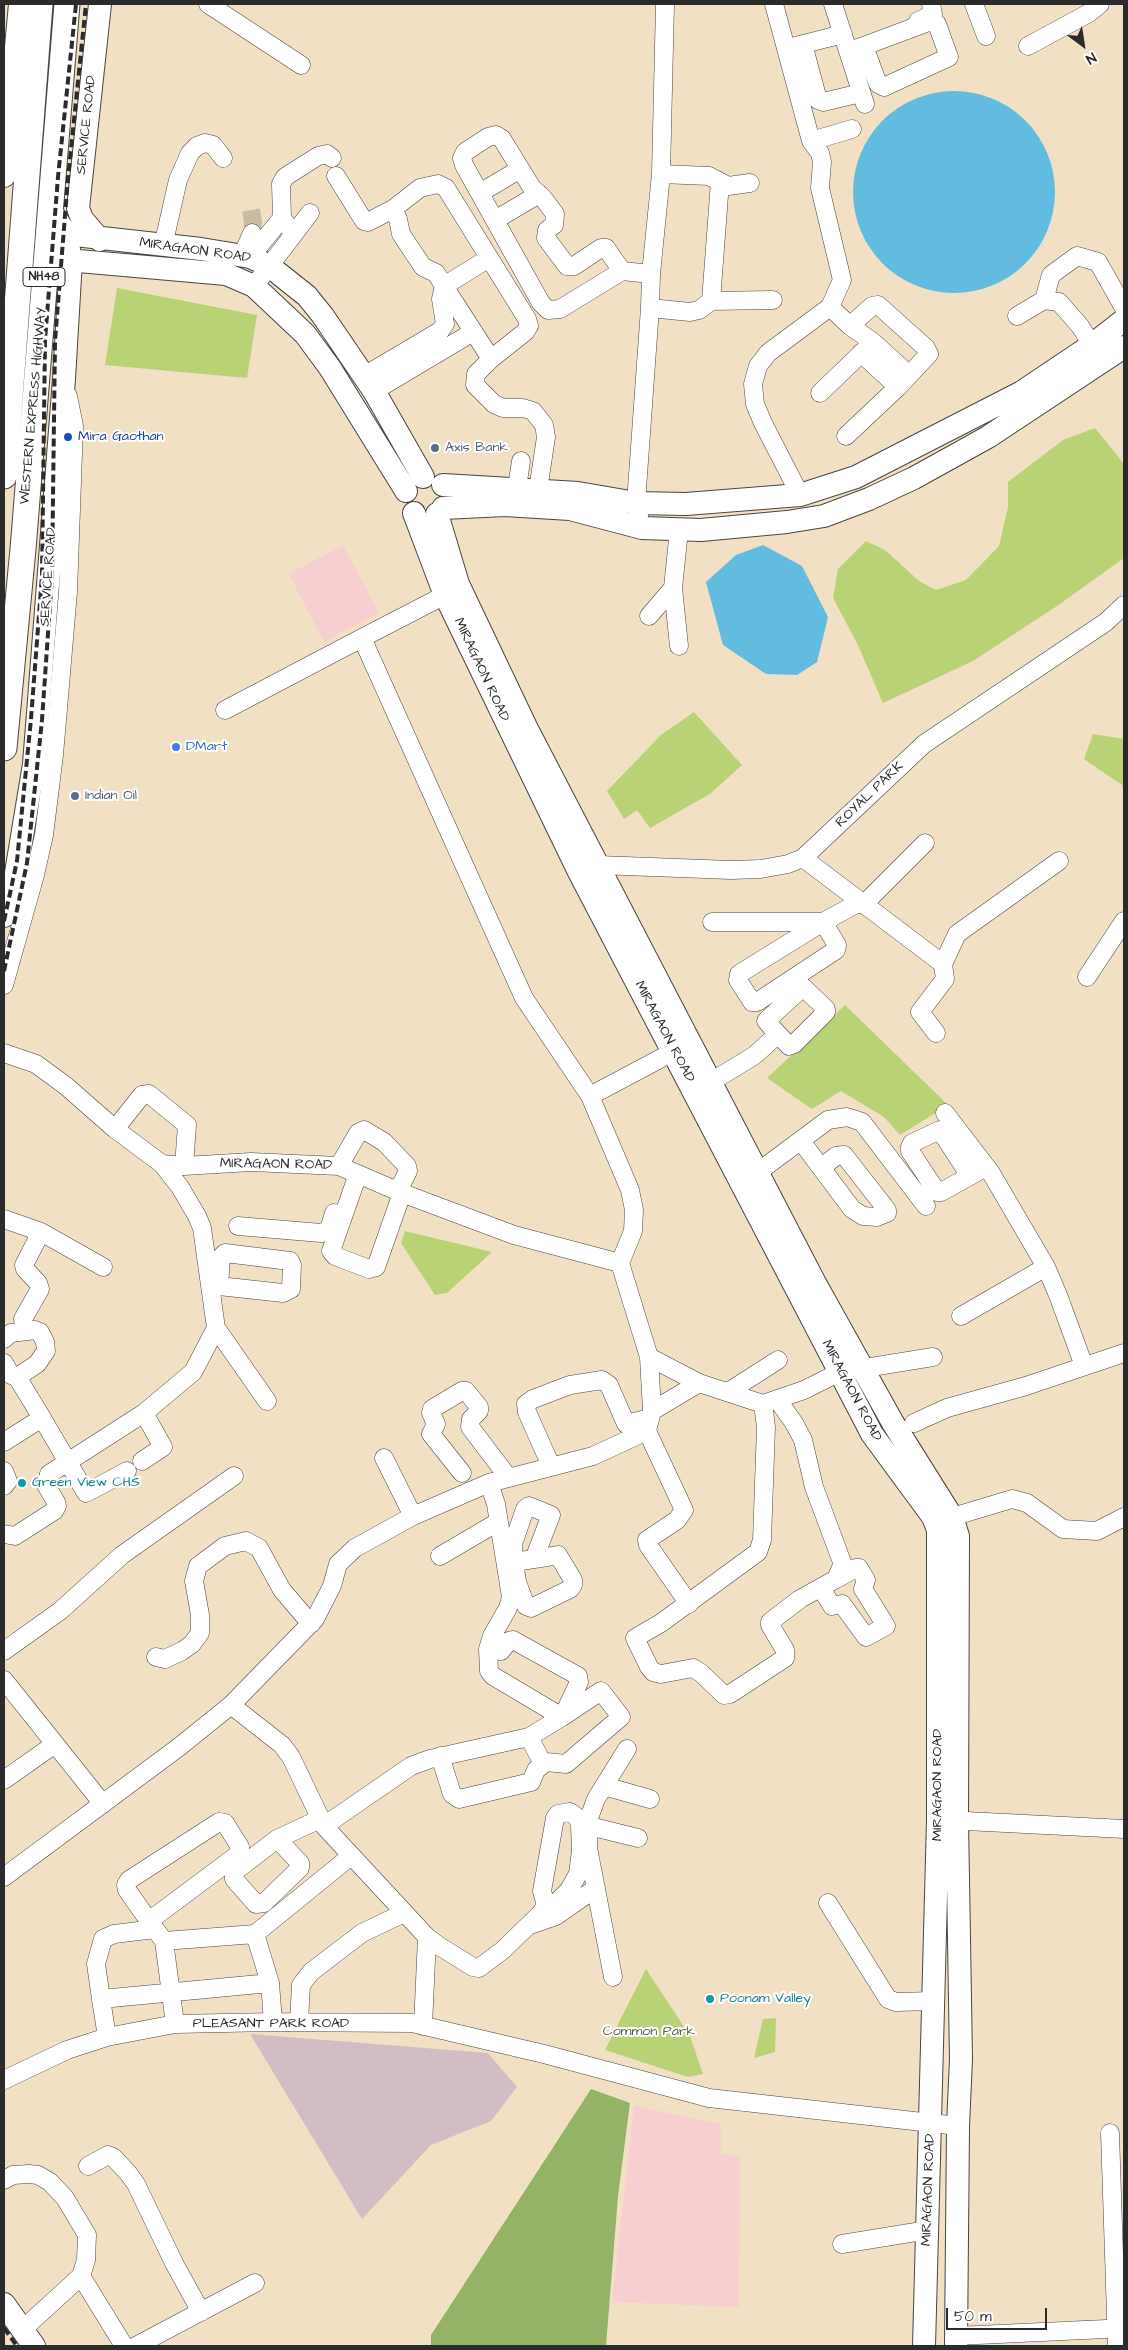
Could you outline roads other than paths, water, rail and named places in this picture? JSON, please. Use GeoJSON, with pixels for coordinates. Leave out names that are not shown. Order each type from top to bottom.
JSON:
{"type":"FeatureCollection","features":[{"type":"Feature","properties":{"kind":"highway","name":"WESTERN EXPRESS HIGHWAY"},"geometry":{"type":"LineString","coordinates":[[4,476],[11,263],[40,4]]}},
{"type":"Feature","properties":{"kind":"highway","name":"WESTERN EXPRESS HIGHWAY"},"geometry":{"type":"LineString","coordinates":[[4,748],[45,258],[51,211],[61,50],[67,4]]}},
{"type":"Feature","properties":{"kind":"main road"},"geometry":{"type":"LineString","coordinates":[[4,176],[20,4]]}},
{"type":"Feature","properties":{"kind":"main road","name":"SERVICE ROAD"},"geometry":{"type":"LineString","coordinates":[[100,4],[78,208],[82,220],[100,240]]}},
{"type":"Feature","properties":{"kind":"main road"},"geometry":{"type":"LineString","coordinates":[[51,211],[66,234]]}},
{"type":"Feature","properties":{"kind":"main road","name":"SERVICE ROAD"},"geometry":{"type":"LineString","coordinates":[[4,916],[15,879],[47,728],[71,260],[66,234]]}},
{"type":"Feature","properties":{"kind":"main road","name":"MIRAGAON ROAD"},"geometry":{"type":"LineString","coordinates":[[66,234],[254,259],[306,296],[344,345],[369,384],[424,485]]}},
{"type":"Feature","properties":{"kind":"main road","name":"MIRAGAON ROAD"},"geometry":{"type":"LineString","coordinates":[[45,258],[226,274],[254,286],[305,334],[424,485],[446,500],[440,511],[458,584],[526,727],[588,869]]}},
{"type":"Feature","properties":{"kind":"main road"},"geometry":{"type":"LineString","coordinates":[[424,485],[578,493],[636,503],[686,504],[790,496],[856,477],[1022,392],[1092,345],[1124,320]]}},
{"type":"Feature","properties":{"kind":"main road"},"geometry":{"type":"LineString","coordinates":[[414,513],[429,517],[440,511],[505,505],[570,509],[642,528],[680,530],[701,530],[824,516],[870,499],[914,478],[988,437],[1124,347]]}},
{"type":"Feature","properties":{"kind":"main road","name":"MIRAGAON ROAD"},"geometry":{"type":"LineString","coordinates":[[424,485],[408,507],[414,513],[446,595],[682,1046],[840,1372],[894,1434],[952,1517],[958,1536],[947,1820],[934,2002],[924,2346]]}},
{"type":"Feature","properties":{"kind":"main road"},"geometry":{"type":"LineString","coordinates":[[782,522],[790,496]]}},
{"type":"Feature","properties":{"kind":"main road","name":"MIRAGAON ROAD"},"geometry":{"type":"LineString","coordinates":[[682,1046],[711,1082],[862,1369],[938,1530],[947,1820],[961,2058],[958,2126],[956,2341]]}},
{"type":"Feature","properties":{"kind":"main road"},"geometry":{"type":"LineString","coordinates":[[4,2304],[28,2338]]}},
{"type":"Feature","properties":{"kind":"street"},"geometry":{"type":"LineString","coordinates":[[208,4],[301,65]]}},
{"type":"Feature","properties":{"kind":"street"},"geometry":{"type":"LineString","coordinates":[[642,528],[636,503],[651,274],[661,174],[665,4]]}},
{"type":"Feature","properties":{"kind":"street"},"geometry":{"type":"LineString","coordinates":[[774,4],[818,100],[824,102],[863,98],[850,44],[833,4]]}},
{"type":"Feature","properties":{"kind":"street"},"geometry":{"type":"LineString","coordinates":[[850,44],[925,19],[933,14],[931,4]]}},
{"type":"Feature","properties":{"kind":"street"},"geometry":{"type":"LineString","coordinates":[[974,4],[986,36]]}},
{"type":"Feature","properties":{"kind":"street"},"geometry":{"type":"LineString","coordinates":[[1028,46],[1100,4]]}},
{"type":"Feature","properties":{"kind":"street"},"geometry":{"type":"LineString","coordinates":[[795,47],[850,44],[931,21],[937,24],[949,57],[884,86],[878,84],[850,44]]}},
{"type":"Feature","properties":{"kind":"street"},"geometry":{"type":"LineString","coordinates":[[790,496],[755,404],[753,384],[758,366],[768,353],[830,307],[842,280],[820,188],[822,162],[820,154],[811,141],[795,47]]}},
{"type":"Feature","properties":{"kind":"street"},"geometry":{"type":"LineString","coordinates":[[811,141],[852,129]]}},
{"type":"Feature","properties":{"kind":"street"},"geometry":{"type":"LineString","coordinates":[[622,271],[606,248],[601,248],[574,266],[566,266],[546,238],[547,230],[554,225],[555,214],[532,188],[502,139],[496,135],[488,137],[465,152],[462,158],[480,193],[541,303],[548,310],[560,308],[622,271],[651,274]]}},
{"type":"Feature","properties":{"kind":"street"},"geometry":{"type":"LineString","coordinates":[[163,246],[178,180],[190,153],[196,146],[205,143],[213,145],[223,158]]}},
{"type":"Feature","properties":{"kind":"street"},"geometry":{"type":"LineString","coordinates":[[293,233],[282,218],[279,190],[285,177],[318,156],[327,154],[332,158]]}},
{"type":"Feature","properties":{"kind":"street"},"geometry":{"type":"LineString","coordinates":[[480,193],[520,169]]}},
{"type":"Feature","properties":{"kind":"street"},"geometry":{"type":"LineString","coordinates":[[661,174],[709,176],[728,186],[750,183]]}},
{"type":"Feature","properties":{"kind":"street"},"geometry":{"type":"LineString","coordinates":[[336,176],[364,221],[371,222],[394,209],[420,188],[438,184],[446,188],[527,319],[529,326],[525,332],[491,359],[476,374],[475,385],[494,404],[503,408],[523,408],[533,411],[544,425],[546,437],[527,489]]}},
{"type":"Feature","properties":{"kind":"street"},"geometry":{"type":"LineString","coordinates":[[711,301],[720,182]]}},
{"type":"Feature","properties":{"kind":"street"},"geometry":{"type":"LineString","coordinates":[[495,220],[539,194]]}},
{"type":"Feature","properties":{"kind":"street"},"geometry":{"type":"LineString","coordinates":[[394,209],[401,234],[423,267],[436,273],[491,359]]}},
{"type":"Feature","properties":{"kind":"street"},"geometry":{"type":"LineString","coordinates":[[254,259],[293,233],[310,213]]}},
{"type":"Feature","properties":{"kind":"street"},"geometry":{"type":"LineString","coordinates":[[254,259],[282,218]]}},
{"type":"Feature","properties":{"kind":"street"},"geometry":{"type":"LineString","coordinates":[[252,233],[254,286]]}},
{"type":"Feature","properties":{"kind":"street"},"geometry":{"type":"LineString","coordinates":[[1044,300],[1050,274],[1077,256],[1098,262],[1124,308]]}},
{"type":"Feature","properties":{"kind":"street"},"geometry":{"type":"LineString","coordinates":[[369,384],[440,331],[445,324],[445,316],[440,299],[444,286],[489,258]]}},
{"type":"Feature","properties":{"kind":"street"},"geometry":{"type":"LineString","coordinates":[[650,308],[690,312],[699,310],[711,301],[773,300]]}},
{"type":"Feature","properties":{"kind":"street"},"geometry":{"type":"LineString","coordinates":[[1017,316],[1044,300],[1062,304],[1092,345]]}},
{"type":"Feature","properties":{"kind":"street"},"geometry":{"type":"LineString","coordinates":[[846,436],[928,356],[928,350],[878,305],[872,306],[850,326]]}},
{"type":"Feature","properties":{"kind":"street"},"geometry":{"type":"LineString","coordinates":[[830,307],[903,382]]}},
{"type":"Feature","properties":{"kind":"street"},"geometry":{"type":"LineString","coordinates":[[369,384],[473,332]]}},
{"type":"Feature","properties":{"kind":"street"},"geometry":{"type":"LineString","coordinates":[[820,394],[867,347]]}},
{"type":"Feature","properties":{"kind":"street"},"geometry":{"type":"LineString","coordinates":[[521,461],[527,489]]}},
{"type":"Feature","properties":{"kind":"street"},"geometry":{"type":"LineString","coordinates":[[679,646],[673,588],[680,530]]}},
{"type":"Feature","properties":{"kind":"street"},"geometry":{"type":"LineString","coordinates":[[648,616],[673,588]]}},
{"type":"Feature","properties":{"kind":"street"},"geometry":{"type":"LineString","coordinates":[[225,710],[446,595]]}},
{"type":"Feature","properties":{"kind":"street","name":"ROYAL PARK"},"geometry":{"type":"LineString","coordinates":[[588,869],[761,869],[788,864],[803,858],[924,744],[1106,622],[1124,605]]}},
{"type":"Feature","properties":{"kind":"street"},"geometry":{"type":"LineString","coordinates":[[1106,622],[1124,626]]}},
{"type":"Feature","properties":{"kind":"street"},"geometry":{"type":"LineString","coordinates":[[362,638],[524,998],[590,1096],[630,1190],[634,1210],[633,1231],[620,1264],[649,1357],[650,1420],[684,1510],[677,1520],[648,1538],[648,1545],[689,1604]]}},
{"type":"Feature","properties":{"kind":"street"},"geometry":{"type":"LineString","coordinates":[[4,985],[44,835],[47,728]]}},
{"type":"Feature","properties":{"kind":"street"},"geometry":{"type":"LineString","coordinates":[[823,922],[837,945],[836,950],[758,1002],[752,1002],[738,980],[738,974],[823,922],[861,904],[925,843]]}},
{"type":"Feature","properties":{"kind":"street"},"geometry":{"type":"LineString","coordinates":[[803,858],[861,904],[943,964]]}},
{"type":"Feature","properties":{"kind":"street"},"geometry":{"type":"LineString","coordinates":[[936,1033],[920,1012],[946,979],[943,964],[957,934],[1059,861]]}},
{"type":"Feature","properties":{"kind":"street"},"geometry":{"type":"LineString","coordinates":[[1087,976],[1124,921]]}},
{"type":"Feature","properties":{"kind":"street"},"geometry":{"type":"LineString","coordinates":[[712,922],[823,922]]}},
{"type":"Feature","properties":{"kind":"street"},"geometry":{"type":"LineString","coordinates":[[711,1082],[755,1055],[778,1034]]}},
{"type":"Feature","properties":{"kind":"street"},"geometry":{"type":"LineString","coordinates":[[590,1096],[682,1046]]}},
{"type":"Feature","properties":{"kind":"street"},"geometry":{"type":"LineString","coordinates":[[4,1053],[36,1064],[66,1086],[115,1129],[162,1164],[180,1187],[197,1216],[204,1241],[215,1286],[216,1328],[193,1372],[144,1413],[66,1461],[49,1474],[46,1485],[56,1502],[57,1506],[54,1511],[15,1536],[4,1534]]}},
{"type":"Feature","properties":{"kind":"street"},"geometry":{"type":"LineString","coordinates":[[115,1129],[142,1095],[149,1094],[187,1125],[184,1166]]}},
{"type":"Feature","properties":{"kind":"street"},"geometry":{"type":"LineString","coordinates":[[945,1113],[986,1167],[1046,1266],[1084,1366]]}},
{"type":"Feature","properties":{"kind":"street"},"geometry":{"type":"LineString","coordinates":[[758,1172],[828,1120],[837,1117],[856,1119],[862,1122],[926,1206]]}},
{"type":"Feature","properties":{"kind":"street"},"geometry":{"type":"LineString","coordinates":[[364,1130],[384,1142],[407,1166],[408,1171],[400,1192],[376,1267],[369,1269],[335,1256],[331,1251],[358,1133],[364,1130]]}},
{"type":"Feature","properties":{"kind":"street"},"geometry":{"type":"LineString","coordinates":[[801,1140],[822,1167]]}},
{"type":"Feature","properties":{"kind":"street","name":"MIRAGAON ROAD"},"geometry":{"type":"LineString","coordinates":[[162,1164],[184,1166],[252,1162],[349,1170],[400,1192],[514,1235],[620,1264]]}},
{"type":"Feature","properties":{"kind":"street"},"geometry":{"type":"LineString","coordinates":[[970,1176],[986,1167]]}},
{"type":"Feature","properties":{"kind":"street"},"geometry":{"type":"LineString","coordinates":[[238,1226],[325,1232],[328,1230],[349,1170]]}},
{"type":"Feature","properties":{"kind":"street"},"geometry":{"type":"LineString","coordinates":[[4,1218],[41,1232],[103,1267]]}},
{"type":"Feature","properties":{"kind":"street"},"geometry":{"type":"LineString","coordinates":[[24,1319],[40,1289],[38,1283],[25,1269],[24,1265],[41,1232]]}},
{"type":"Feature","properties":{"kind":"street"},"geometry":{"type":"LineString","coordinates":[[961,1316],[1046,1266]]}},
{"type":"Feature","properties":{"kind":"street"},"geometry":{"type":"LineString","coordinates":[[216,1328],[267,1401]]}},
{"type":"Feature","properties":{"kind":"street"},"geometry":{"type":"LineString","coordinates":[[4,1339],[12,1333],[35,1330],[40,1332],[45,1342],[46,1351],[37,1364],[17,1376],[11,1375],[4,1363]]}},
{"type":"Feature","properties":{"kind":"street"},"geometry":{"type":"LineString","coordinates":[[894,1434],[948,1408],[1026,1386],[1124,1353]]}},
{"type":"Feature","properties":{"kind":"street"},"geometry":{"type":"LineString","coordinates":[[770,1402],[804,1390],[840,1372],[933,1356]]}},
{"type":"Feature","properties":{"kind":"street"},"geometry":{"type":"LineString","coordinates":[[649,1357],[700,1383],[770,1402],[794,1423],[803,1440],[814,1487],[842,1562],[836,1579]]}},
{"type":"Feature","properties":{"kind":"street"},"geometry":{"type":"LineString","coordinates":[[728,1392],[778,1360]]}},
{"type":"Feature","properties":{"kind":"street"},"geometry":{"type":"LineString","coordinates":[[17,1376],[86,1493],[127,1471]]}},
{"type":"Feature","properties":{"kind":"street"},"geometry":{"type":"LineString","coordinates":[[551,1466],[527,1412],[526,1404],[533,1399],[570,1384],[602,1380],[610,1385],[626,1424],[650,1420]]}},
{"type":"Feature","properties":{"kind":"street"},"geometry":{"type":"LineString","coordinates":[[4,1877],[103,1804],[231,1705],[311,1624],[326,1601],[338,1564],[355,1548],[413,1516],[489,1483],[599,1454],[650,1420],[700,1383]]}},
{"type":"Feature","properties":{"kind":"street"},"geometry":{"type":"LineString","coordinates":[[462,1473],[433,1438],[432,1431],[436,1424],[431,1413],[432,1409],[462,1391],[466,1392],[479,1411],[471,1419],[470,1427],[508,1477]]}},
{"type":"Feature","properties":{"kind":"street"},"geometry":{"type":"LineString","coordinates":[[770,1402],[766,1427],[761,1545],[758,1552],[689,1604],[636,1637],[636,1641],[653,1672],[661,1674],[692,1668],[701,1673],[724,1695],[730,1694],[785,1658],[785,1650],[770,1626],[770,1622],[800,1599],[856,1568],[859,1568],[866,1580],[863,1588],[886,1626],[865,1637],[842,1604],[832,1606],[820,1588]]}},
{"type":"Feature","properties":{"kind":"street"},"geometry":{"type":"LineString","coordinates":[[142,1461],[162,1447],[144,1413]]}},
{"type":"Feature","properties":{"kind":"street"},"geometry":{"type":"LineString","coordinates":[[4,1442],[42,1418]]}},
{"type":"Feature","properties":{"kind":"street"},"geometry":{"type":"LineString","coordinates":[[384,1458],[413,1516]]}},
{"type":"Feature","properties":{"kind":"street"},"geometry":{"type":"LineString","coordinates":[[4,1471],[8,1480],[4,1486]]}},
{"type":"Feature","properties":{"kind":"street"},"geometry":{"type":"LineString","coordinates":[[4,1651],[60,1611],[122,1556],[234,1476]]}},
{"type":"Feature","properties":{"kind":"street"},"geometry":{"type":"LineString","coordinates":[[489,1483],[510,1562],[529,1608],[570,1589],[574,1585],[560,1556],[510,1562]]}},
{"type":"Feature","properties":{"kind":"street"},"geometry":{"type":"LineString","coordinates":[[952,1517],[1012,1499],[1027,1502],[1063,1529],[1097,1530],[1124,1517]]}},
{"type":"Feature","properties":{"kind":"street"},"geometry":{"type":"LineString","coordinates":[[534,1558],[550,1515],[529,1506],[525,1509],[514,1541],[510,1562],[511,1597],[508,1608],[492,1636],[488,1649],[488,1664],[492,1676],[562,1717]]}},
{"type":"Feature","properties":{"kind":"street"},"geometry":{"type":"LineString","coordinates":[[440,1556],[498,1522]]}},
{"type":"Feature","properties":{"kind":"street"},"geometry":{"type":"LineString","coordinates":[[156,1657],[165,1659],[182,1651],[192,1644],[200,1633],[200,1615],[194,1581],[198,1566],[225,1546],[246,1541],[259,1548],[282,1590],[311,1624]]}},
{"type":"Feature","properties":{"kind":"street"},"geometry":{"type":"LineString","coordinates":[[488,1649],[501,1651],[509,1641],[513,1640],[578,1676],[579,1682],[562,1717]]}},
{"type":"Feature","properties":{"kind":"street"},"geometry":{"type":"LineString","coordinates":[[6,1686],[103,1804]]}},
{"type":"Feature","properties":{"kind":"street"},"geometry":{"type":"LineString","coordinates":[[277,1839],[322,1823],[411,1766],[440,1756],[529,1738],[601,1691],[621,1717],[566,1764],[551,1761],[543,1764],[536,1770],[531,1782],[459,1799],[452,1794],[440,1756]]}},
{"type":"Feature","properties":{"kind":"street"},"geometry":{"type":"LineString","coordinates":[[231,1705],[282,1745],[291,1757],[322,1823],[351,1856],[427,1937],[473,1967],[480,1968],[503,1950],[548,1903]]}},
{"type":"Feature","properties":{"kind":"street"},"geometry":{"type":"LineString","coordinates":[[529,1738],[543,1764]]}},
{"type":"Feature","properties":{"kind":"street"},"geometry":{"type":"LineString","coordinates":[[4,1780],[55,1744]]}},
{"type":"Feature","properties":{"kind":"street"},"geometry":{"type":"LineString","coordinates":[[613,1977],[588,1848],[589,1818],[596,1799],[627,1748]]}},
{"type":"Feature","properties":{"kind":"street"},"geometry":{"type":"LineString","coordinates":[[604,1786],[650,1799]]}},
{"type":"Feature","properties":{"kind":"street"},"geometry":{"type":"LineString","coordinates":[[947,1820],[1124,1829]]}},
{"type":"Feature","properties":{"kind":"street"},"geometry":{"type":"LineString","coordinates":[[156,1930],[240,1852],[240,1847],[225,1823],[219,1822],[129,1880],[126,1885],[126,1890],[156,1930],[170,1991],[175,2024]]}},
{"type":"Feature","properties":{"kind":"street"},"geometry":{"type":"LineString","coordinates":[[589,1826],[638,1838]]}},
{"type":"Feature","properties":{"kind":"street"},"geometry":{"type":"LineString","coordinates":[[107,2037],[96,1964],[103,1939],[114,1934],[156,1930],[255,1934],[351,1856]]}},
{"type":"Feature","properties":{"kind":"street"},"geometry":{"type":"LineString","coordinates":[[528,1925],[556,1916],[596,1888]]}},
{"type":"Feature","properties":{"kind":"street"},"geometry":{"type":"LineString","coordinates":[[828,1903],[888,1999],[896,2002],[934,2002]]}},
{"type":"Feature","properties":{"kind":"street"},"geometry":{"type":"LineString","coordinates":[[299,2022],[301,1985],[312,1972],[362,1933],[404,1913]]}},
{"type":"Feature","properties":{"kind":"street"},"geometry":{"type":"LineString","coordinates":[[255,1934],[270,1983],[273,2022]]}},
{"type":"Feature","properties":{"kind":"street"},"geometry":{"type":"LineString","coordinates":[[423,2026],[427,1937]]}},
{"type":"Feature","properties":{"kind":"street"},"geometry":{"type":"LineString","coordinates":[[101,1999],[270,1983]]}},
{"type":"Feature","properties":{"kind":"street","name":"PLEASANT PARK ROAD"},"geometry":{"type":"LineString","coordinates":[[4,2080],[67,2050],[107,2037],[175,2024],[273,2022],[412,2023],[544,2054],[709,2098],[931,2125],[958,2126]]}},
{"type":"Feature","properties":{"kind":"street"},"geometry":{"type":"LineString","coordinates":[[1110,2133],[1117,2346]]}},
{"type":"Feature","properties":{"kind":"street"},"geometry":{"type":"LineString","coordinates":[[88,2166],[108,2155],[128,2173],[136,2184],[174,2263],[201,2312]]}},
{"type":"Feature","properties":{"kind":"street"},"geometry":{"type":"LineString","coordinates":[[4,2180],[13,2175],[38,2175],[50,2182],[65,2198],[87,2236],[86,2260],[81,2276],[28,2338]]}},
{"type":"Feature","properties":{"kind":"street"},"geometry":{"type":"LineString","coordinates":[[842,2244],[928,2230]]}},
{"type":"Feature","properties":{"kind":"street"},"geometry":{"type":"LineString","coordinates":[[81,2276],[124,2346]]}},
{"type":"Feature","properties":{"kind":"street"},"geometry":{"type":"LineString","coordinates":[[136,2346],[255,2283]]}},
{"type":"Feature","properties":{"kind":"street"},"geometry":{"type":"LineString","coordinates":[[956,2341],[1106,2329]]}},
{"type":"Feature","properties":{"kind":"water"},"geometry":{"type":"Polygon","coordinates":[[[944,91],[964,91],[983,95],[1002,103],[1018,114],[1032,128],[1043,144],[1051,163],[1055,192],[1051,221],[1043,240],[1032,256],[1018,270],[1002,281],[983,289],[964,293],[944,293],[925,289],[906,281],[890,270],[876,256],[865,240],[857,221],[853,202],[853,182],[857,163],[865,144],[876,128],[890,114],[906,103],[925,95],[944,91]]]}},
{"type":"Feature","properties":{"kind":"water"},"geometry":{"type":"Polygon","coordinates":[[[763,545],[802,566],[828,617],[817,662],[797,675],[766,674],[723,645],[706,582],[736,555],[763,545]]]}},
{"type":"Feature","properties":{"kind":"tunnel"},"geometry":{"type":"LineString","coordinates":[[251,210],[252,233]]}},
{"type":"Feature","properties":{"kind":"railway"},"geometry":{"type":"LineString","coordinates":[[4,921],[17,861],[31,719],[42,576],[45,340],[58,177],[76,4]]}},
{"type":"Feature","properties":{"kind":"railway"},"geometry":{"type":"LineString","coordinates":[[4,971],[27,863],[42,720],[52,576],[55,341],[68,178],[86,4]]}},
{"type":"Feature","properties":{"kind":"railway"},"geometry":{"type":"LineString","coordinates":[[4,2328],[17,2346]]}},
{"type":"Feature","properties":{"kind":"place","name":"Mira Gaothan"},"geometry":{"type":"Point","coordinates":[68,437]}},
{"type":"Feature","properties":{"kind":"place","name":"Axis Bank"},"geometry":{"type":"Point","coordinates":[435,448]}},
{"type":"Feature","properties":{"kind":"place","name":"DMart"},"geometry":{"type":"Point","coordinates":[176,747]}},
{"type":"Feature","properties":{"kind":"place","name":"Indian Oil"},"geometry":{"type":"Point","coordinates":[75,796]}},
{"type":"Feature","properties":{"kind":"place","name":"Green View CHS"},"geometry":{"type":"Point","coordinates":[22,1483]}},
{"type":"Feature","properties":{"kind":"place","name":"Poonam Valley"},"geometry":{"type":"Point","coordinates":[710,1999]}},
{"type":"Feature","properties":{"kind":"park label","name":"Common Park"},"geometry":{"type":"Point","coordinates":[649,2032]}}]}
